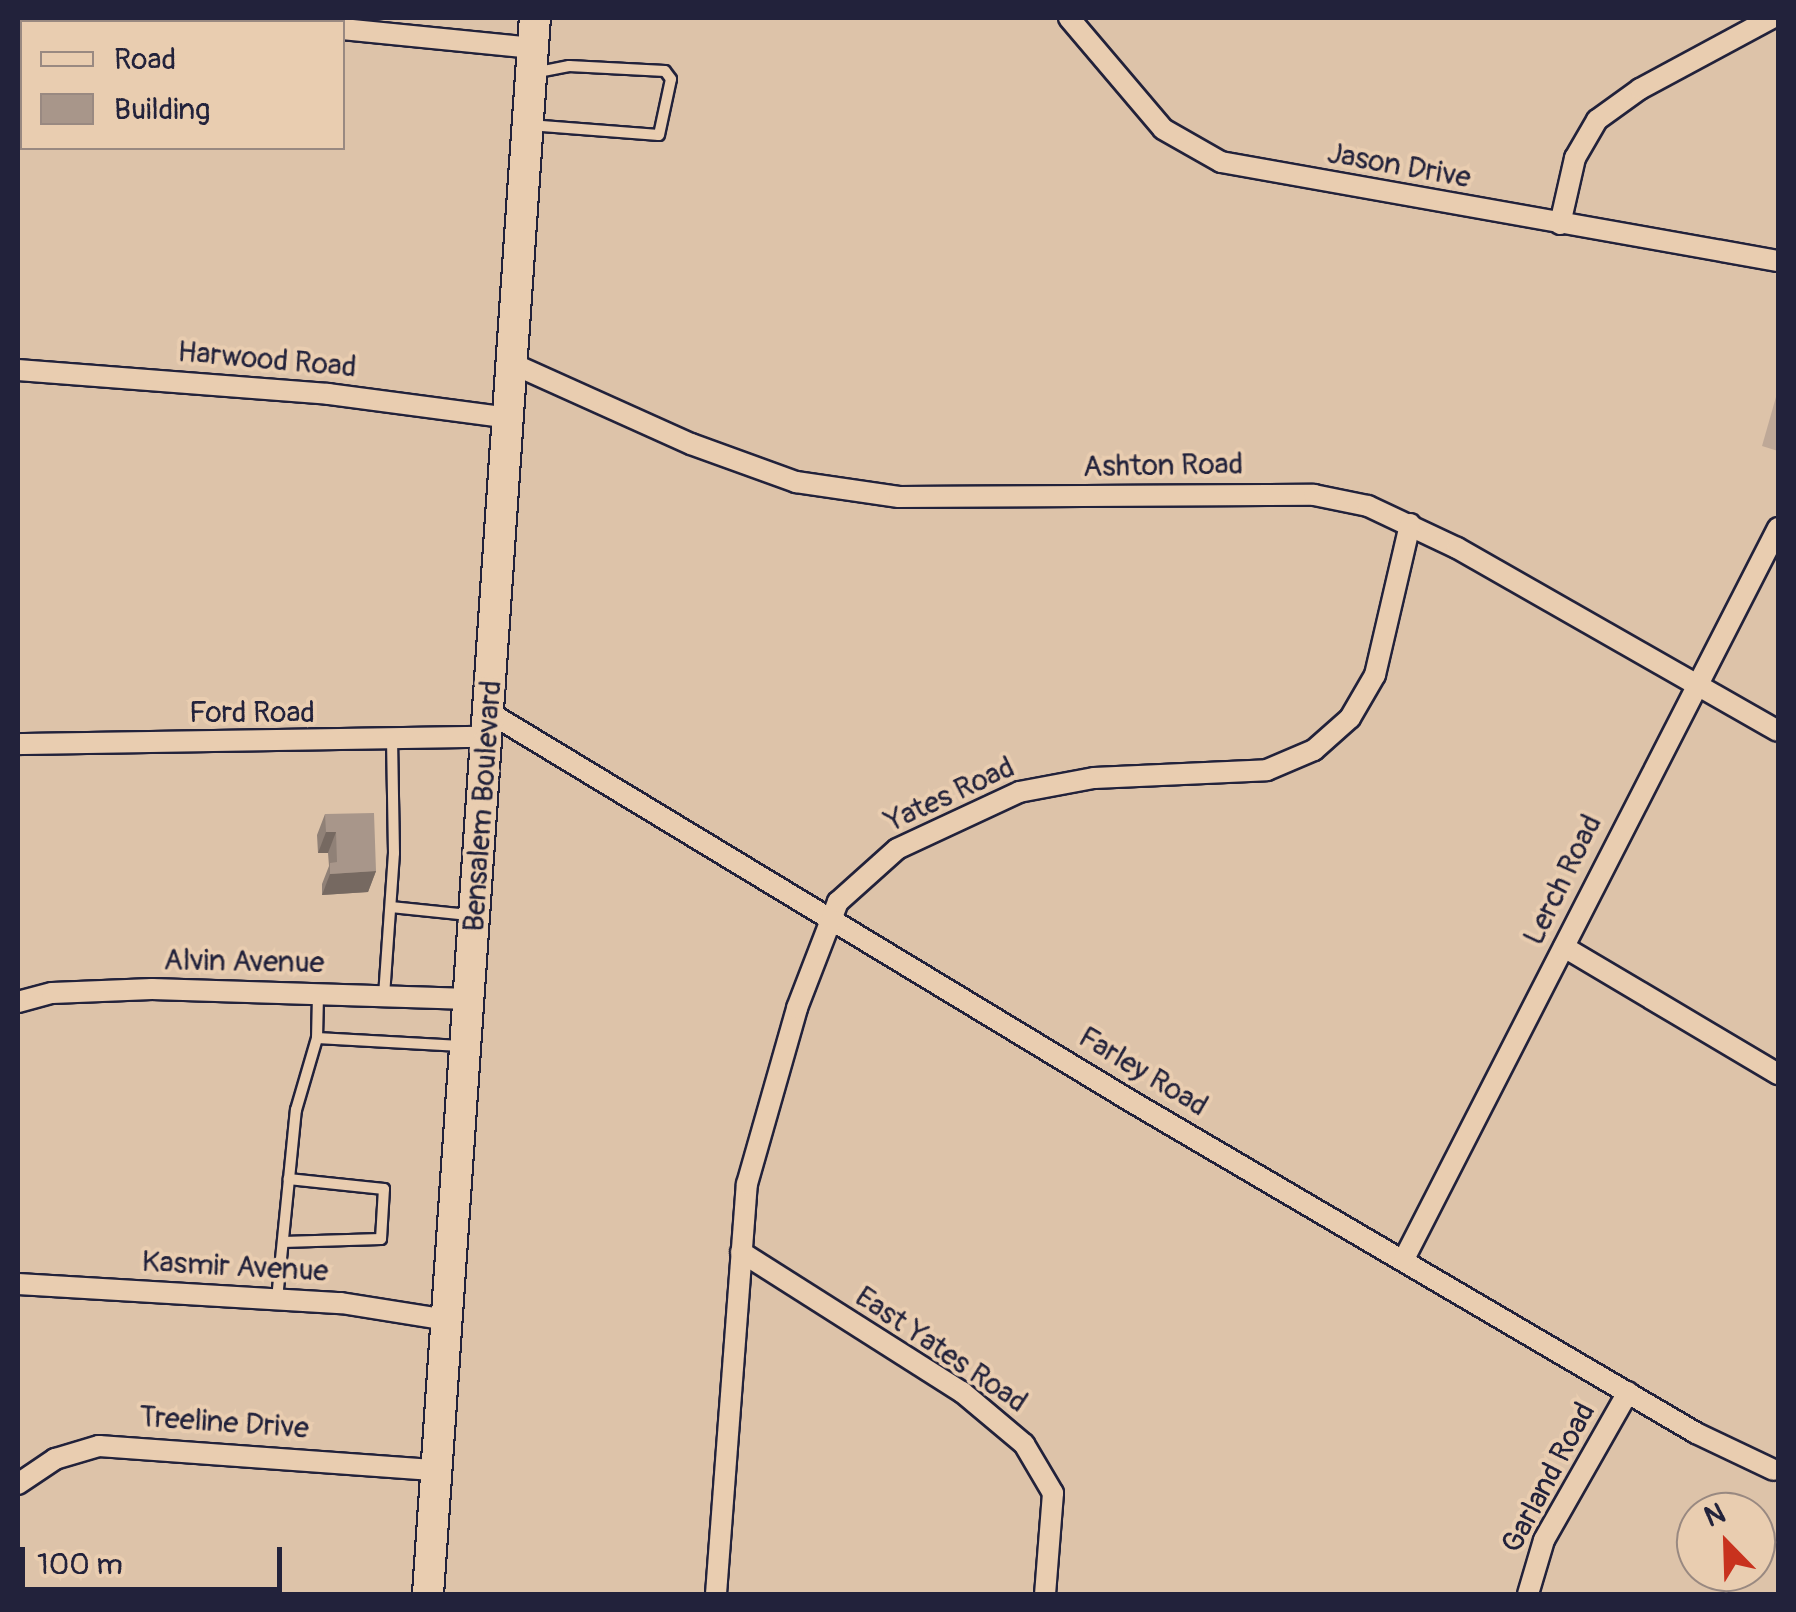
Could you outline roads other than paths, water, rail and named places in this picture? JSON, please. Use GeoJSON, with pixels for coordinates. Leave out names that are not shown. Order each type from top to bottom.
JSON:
{"type":"FeatureCollection","features":[{"type":"Feature","properties":{"kind":"main road","name":"Bensalem Boulevard"},"geometry":{"type":"LineString","coordinates":[[428,1594],[535,18]]}},
{"type":"Feature","properties":{"kind":"street"},"geometry":{"type":"LineString","coordinates":[[224,18],[252,20]]}},
{"type":"Feature","properties":{"kind":"street","name":"Jason Drive"},"geometry":{"type":"LineString","coordinates":[[1069,18],[1163,129],[1221,162],[1778,261]]}},
{"type":"Feature","properties":{"kind":"street"},"geometry":{"type":"LineString","coordinates":[[1560,224],[1575,158],[1597,120],[1640,90],[1772,18]]}},
{"type":"Feature","properties":{"kind":"street"},"geometry":{"type":"LineString","coordinates":[[345,29],[532,60]]}},
{"type":"Feature","properties":{"kind":"street","name":"Ashton Road"},"geometry":{"type":"LineString","coordinates":[[513,364],[691,444],[796,482],[946,498],[1333,496],[1410,524],[1778,730]]}},
{"type":"Feature","properties":{"kind":"street","name":"Harwood Road"},"geometry":{"type":"LineString","coordinates":[[18,370],[328,394],[510,418]]}},
{"type":"Feature","properties":{"kind":"street","name":"Yates Road"},"geometry":{"type":"LineString","coordinates":[[716,1594],[741,1252],[758,1132],[830,918],[852,885],[897,849],[1019,792],[1094,778],[1266,770],[1314,750],[1350,718],[1375,675],[1410,524]]}},
{"type":"Feature","properties":{"kind":"street","name":"Lerch Road"},"geometry":{"type":"LineString","coordinates":[[1404,1260],[1778,528]]}},
{"type":"Feature","properties":{"kind":"street","name":"Ford Road"},"geometry":{"type":"LineString","coordinates":[[18,744],[392,741],[489,725]]}},
{"type":"Feature","properties":{"kind":"street","name":"Farley Road"},"geometry":{"type":"LineString","coordinates":[[489,725],[830,918],[1628,1392],[1774,1470]]}},
{"type":"Feature","properties":{"kind":"street"},"geometry":{"type":"LineString","coordinates":[[1564,947],[1778,1074]]}},
{"type":"Feature","properties":{"kind":"street","name":"Alvin Avenue"},"geometry":{"type":"LineString","coordinates":[[18,1002],[52,993],[152,989],[470,999]]}},
{"type":"Feature","properties":{"kind":"street","name":"East Yates Road"},"geometry":{"type":"LineString","coordinates":[[741,1252],[962,1392],[1024,1444],[1052,1493],[1045,1594]]}},
{"type":"Feature","properties":{"kind":"street","name":"Kasmir Avenue"},"geometry":{"type":"LineString","coordinates":[[18,1284],[277,1300],[447,1320]]}},
{"type":"Feature","properties":{"kind":"street","name":"Garland Road"},"geometry":{"type":"LineString","coordinates":[[1528,1594],[1544,1540],[1628,1392]]}},
{"type":"Feature","properties":{"kind":"street","name":"Treeline Drive"},"geometry":{"type":"LineString","coordinates":[[18,1484],[54,1459],[99,1446],[436,1470]]}},
{"type":"Feature","properties":{"kind":"lane"},"geometry":{"type":"LineString","coordinates":[[528,125],[659,135],[671,78],[664,71],[532,60]]}},
{"type":"Feature","properties":{"kind":"lane"},"geometry":{"type":"LineString","coordinates":[[384,996],[390,907],[392,741]]}},
{"type":"Feature","properties":{"kind":"lane"},"geometry":{"type":"LineString","coordinates":[[390,907],[476,916]]}},
{"type":"Feature","properties":{"kind":"lane"},"geometry":{"type":"LineString","coordinates":[[277,1300],[296,1110],[316,1038],[318,994]]}},
{"type":"Feature","properties":{"kind":"lane"},"geometry":{"type":"LineString","coordinates":[[316,1038],[467,1046]]}},
{"type":"Feature","properties":{"kind":"lane"},"geometry":{"type":"LineString","coordinates":[[282,1242],[381,1239],[384,1189],[289,1180]]}}]}
